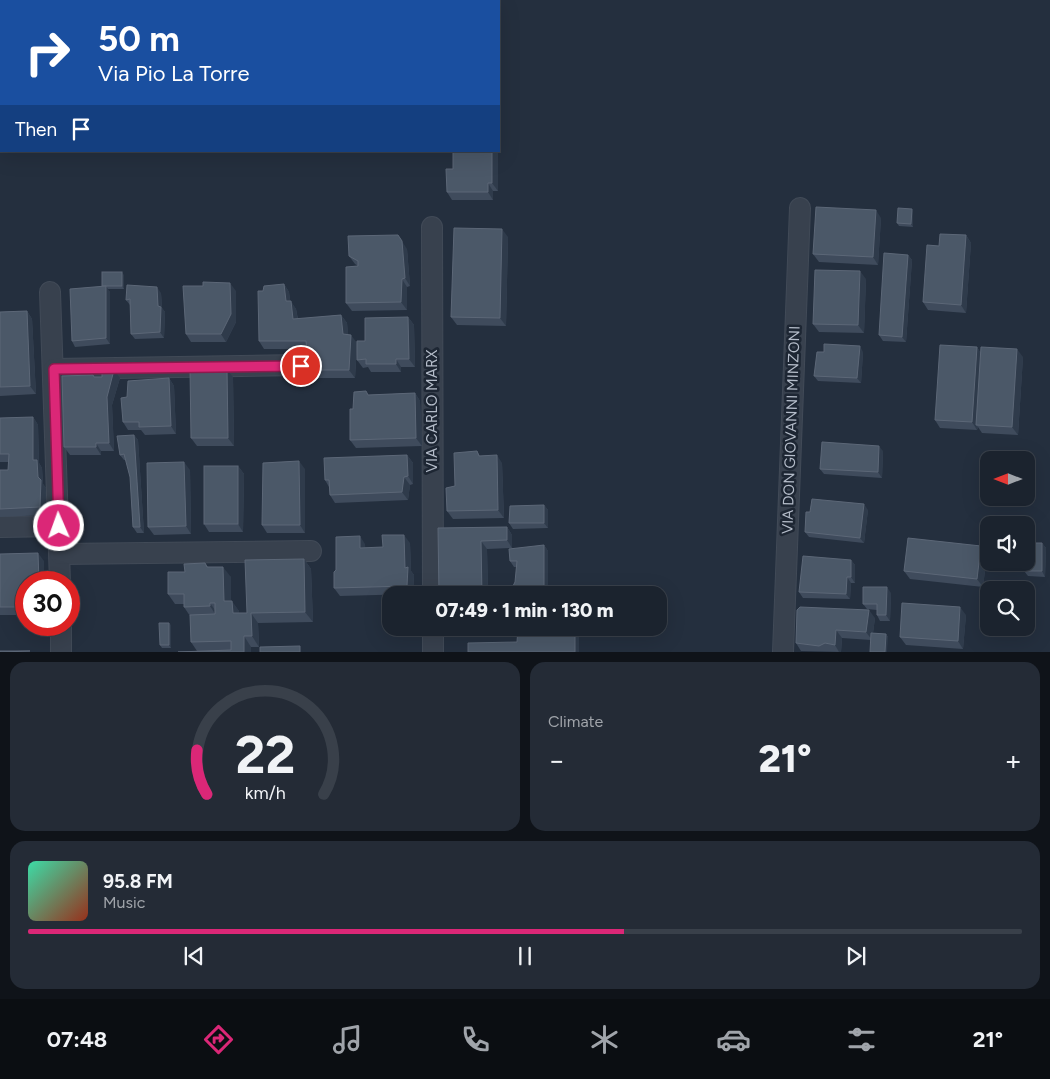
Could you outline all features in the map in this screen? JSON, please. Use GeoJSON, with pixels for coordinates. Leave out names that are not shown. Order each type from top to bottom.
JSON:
{"type":"FeatureCollection","features":[{"type":"Feature","properties":{"kind":"street","name":"VIA DON GIOVANNI MINZONI"},"geometry":{"type":"LineString","coordinates":[[783,652],[800,208]]}},
{"type":"Feature","properties":{"kind":"street","name":"VIA CARLO MARX"},"geometry":{"type":"LineString","coordinates":[[432,227],[433,586]]}},
{"type":"Feature","properties":{"kind":"street"},"geometry":{"type":"LineString","coordinates":[[50,292],[60,571]]}},
{"type":"Feature","properties":{"kind":"street"},"geometry":{"type":"LineString","coordinates":[[54,369],[301,366]]}},
{"type":"Feature","properties":{"kind":"street"},"geometry":{"type":"LineString","coordinates":[[0,527],[59,526]]}},
{"type":"Feature","properties":{"kind":"street"},"geometry":{"type":"LineString","coordinates":[[60,554],[311,551]]}},
{"type":"Feature","properties":{"kind":"street"},"geometry":{"type":"LineString","coordinates":[[60,636],[61,652]]}},
{"type":"Feature","properties":{"kind":"street"},"geometry":{"type":"LineString","coordinates":[[433,636],[433,652]]}},
{"type":"Feature","properties":{"kind":"building"},"geometry":{"type":"Polygon","coordinates":[[[453,152],[492,152],[492,183],[488,183],[488,192],[447,192],[446,169],[453,169],[453,152]]]}},
{"type":"Feature","properties":{"kind":"building"},"geometry":{"type":"Polygon","coordinates":[[[816,207],[876,210],[873,257],[813,254],[816,207]]]}},
{"type":"Feature","properties":{"kind":"building"},"geometry":{"type":"Polygon","coordinates":[[[898,208],[912,209],[911,224],[897,223],[898,208]]]}},
{"type":"Feature","properties":{"kind":"building"},"geometry":{"type":"Polygon","coordinates":[[[454,228],[502,229],[500,318],[451,317],[454,228]]]}},
{"type":"Feature","properties":{"kind":"building"},"geometry":{"type":"Polygon","coordinates":[[[940,234],[966,235],[961,305],[923,302],[927,245],[939,246],[940,234]]]}},
{"type":"Feature","properties":{"kind":"building"},"geometry":{"type":"Polygon","coordinates":[[[398,235],[402,241],[405,278],[402,279],[401,302],[346,303],[346,267],[358,266],[358,261],[349,256],[348,236],[398,235]]]}},
{"type":"Feature","properties":{"kind":"building"},"geometry":{"type":"Polygon","coordinates":[[[884,253],[908,255],[902,337],[879,335],[884,253]]]}},
{"type":"Feature","properties":{"kind":"building"},"geometry":{"type":"Polygon","coordinates":[[[815,270],[860,271],[858,325],[813,324],[815,270]]]}},
{"type":"Feature","properties":{"kind":"building"},"geometry":{"type":"Polygon","coordinates":[[[102,272],[122,272],[122,286],[102,286],[102,272]]]}},
{"type":"Feature","properties":{"kind":"building"},"geometry":{"type":"Polygon","coordinates":[[[203,282],[230,283],[231,314],[221,334],[186,334],[183,286],[203,286],[203,282]]]}},
{"type":"Feature","properties":{"kind":"building"},"geometry":{"type":"Polygon","coordinates":[[[284,284],[286,301],[291,301],[293,319],[341,315],[343,334],[351,335],[349,370],[309,370],[306,341],[259,341],[258,291],[263,291],[264,286],[284,284]]]}},
{"type":"Feature","properties":{"kind":"building"},"geometry":{"type":"Polygon","coordinates":[[[127,285],[157,287],[158,306],[161,307],[160,332],[131,334],[130,299],[126,300],[127,285]]]}},
{"type":"Feature","properties":{"kind":"building"},"geometry":{"type":"Polygon","coordinates":[[[106,286],[106,338],[72,341],[70,289],[106,286]]]}},
{"type":"Feature","properties":{"kind":"building"},"geometry":{"type":"Polygon","coordinates":[[[27,311],[30,386],[0,387],[0,312],[27,311]]]}},
{"type":"Feature","properties":{"kind":"building"},"geometry":{"type":"Polygon","coordinates":[[[408,317],[409,359],[396,359],[396,364],[366,364],[366,359],[357,360],[357,341],[365,341],[365,318],[408,317]]]}},
{"type":"Feature","properties":{"kind":"building"},"geometry":{"type":"Polygon","coordinates":[[[824,344],[860,346],[857,378],[814,376],[817,352],[824,352],[824,344]]]}},
{"type":"Feature","properties":{"kind":"building"},"geometry":{"type":"Polygon","coordinates":[[[940,345],[977,347],[972,422],[935,420],[940,345]]]}},
{"type":"Feature","properties":{"kind":"building"},"geometry":{"type":"Polygon","coordinates":[[[981,347],[1017,349],[1012,427],[976,425],[981,347]]]}},
{"type":"Feature","properties":{"kind":"building"},"geometry":{"type":"Polygon","coordinates":[[[190,369],[227,369],[228,438],[191,438],[190,369]]]}},
{"type":"Feature","properties":{"kind":"building"},"geometry":{"type":"Polygon","coordinates":[[[114,370],[107,397],[109,443],[96,443],[96,447],[64,447],[62,376],[93,375],[94,377],[102,377],[102,371],[114,370]]]}},
{"type":"Feature","properties":{"kind":"building"},"geometry":{"type":"Polygon","coordinates":[[[169,378],[171,426],[139,427],[139,422],[123,422],[121,398],[127,397],[128,381],[169,378]]]}},
{"type":"Feature","properties":{"kind":"building"},"geometry":{"type":"Polygon","coordinates":[[[366,391],[368,395],[415,393],[416,438],[350,440],[350,409],[353,409],[354,392],[366,391]]]}},
{"type":"Feature","properties":{"kind":"building"},"geometry":{"type":"Polygon","coordinates":[[[33,417],[33,460],[37,460],[38,477],[41,480],[40,507],[0,509],[0,470],[8,470],[9,454],[0,454],[0,418],[33,417]]]}},
{"type":"Feature","properties":{"kind":"building"},"geometry":{"type":"Polygon","coordinates":[[[134,435],[140,527],[133,527],[130,477],[124,454],[120,455],[117,436],[134,435]]]}},
{"type":"Feature","properties":{"kind":"building"},"geometry":{"type":"Polygon","coordinates":[[[822,442],[879,446],[878,472],[820,469],[822,442]]]}},
{"type":"Feature","properties":{"kind":"building"},"geometry":{"type":"Polygon","coordinates":[[[477,451],[479,456],[497,455],[498,510],[447,511],[446,488],[455,486],[454,453],[477,451]]]}},
{"type":"Feature","properties":{"kind":"building"},"geometry":{"type":"Polygon","coordinates":[[[407,455],[408,476],[404,477],[402,492],[330,495],[329,480],[325,480],[324,458],[407,455]]]}},
{"type":"Feature","properties":{"kind":"building"},"geometry":{"type":"Polygon","coordinates":[[[299,461],[300,525],[262,525],[263,463],[299,461]]]}},
{"type":"Feature","properties":{"kind":"building"},"geometry":{"type":"Polygon","coordinates":[[[184,462],[186,526],[148,527],[147,463],[184,462]]]}},
{"type":"Feature","properties":{"kind":"building"},"geometry":{"type":"Polygon","coordinates":[[[204,466],[238,466],[238,524],[204,524],[204,466]]]}},
{"type":"Feature","properties":{"kind":"building"},"geometry":{"type":"Polygon","coordinates":[[[812,499],[864,504],[860,538],[805,532],[806,512],[810,512],[812,499]]]}},
{"type":"Feature","properties":{"kind":"building"},"geometry":{"type":"Polygon","coordinates":[[[544,505],[544,523],[509,523],[510,506],[544,505]]]}},
{"type":"Feature","properties":{"kind":"building"},"geometry":{"type":"Polygon","coordinates":[[[507,527],[507,540],[481,541],[482,586],[439,586],[438,528],[507,527]]]}},
{"type":"Feature","properties":{"kind":"building"},"geometry":{"type":"Polygon","coordinates":[[[382,535],[404,535],[405,568],[408,567],[407,586],[334,588],[336,537],[360,536],[360,548],[383,547],[382,535]]]}},
{"type":"Feature","properties":{"kind":"building"},"geometry":{"type":"Polygon","coordinates":[[[908,538],[980,546],[977,579],[904,571],[908,538]]]}},
{"type":"Feature","properties":{"kind":"building"},"geometry":{"type":"Polygon","coordinates":[[[1035,543],[1042,543],[1042,571],[1035,571],[1035,543]]]}},
{"type":"Feature","properties":{"kind":"building"},"geometry":{"type":"Polygon","coordinates":[[[544,545],[544,586],[513,586],[517,561],[510,561],[509,549],[544,545]]]}},
{"type":"Feature","properties":{"kind":"building"},"geometry":{"type":"Polygon","coordinates":[[[38,553],[39,571],[15,571],[15,607],[0,607],[0,554],[38,553]]]}},
{"type":"Feature","properties":{"kind":"building"},"geometry":{"type":"Polygon","coordinates":[[[803,556],[851,560],[851,577],[847,577],[846,594],[799,592],[803,556]]]}},
{"type":"Feature","properties":{"kind":"building"},"geometry":{"type":"Polygon","coordinates":[[[304,559],[305,612],[251,613],[252,636],[244,636],[244,652],[178,652],[231,650],[231,641],[191,642],[190,615],[215,614],[215,603],[210,603],[210,606],[184,607],[184,594],[168,594],[168,572],[185,572],[184,564],[205,563],[207,567],[223,567],[224,601],[232,601],[233,613],[247,613],[245,560],[304,559]]]}},
{"type":"Feature","properties":{"kind":"building"},"geometry":{"type":"Polygon","coordinates":[[[863,587],[887,587],[886,615],[877,615],[877,604],[863,604],[863,587]]]}},
{"type":"Feature","properties":{"kind":"building"},"geometry":{"type":"Polygon","coordinates":[[[902,603],[960,607],[958,641],[900,637],[902,603]]]}},
{"type":"Feature","properties":{"kind":"building"},"geometry":{"type":"Polygon","coordinates":[[[800,607],[869,610],[866,632],[836,630],[835,645],[825,643],[819,646],[796,643],[797,610],[800,607]]]}},
{"type":"Feature","properties":{"kind":"building"},"geometry":{"type":"Polygon","coordinates":[[[159,623],[169,623],[169,645],[160,645],[159,623]]]}},
{"type":"Feature","properties":{"kind":"building"},"geometry":{"type":"Polygon","coordinates":[[[871,633],[886,634],[885,652],[870,652],[871,633]]]}},
{"type":"Feature","properties":{"kind":"building"},"geometry":{"type":"Polygon","coordinates":[[[517,636],[575,636],[575,652],[468,652],[468,643],[517,642],[517,636]]]}},
{"type":"Feature","properties":{"kind":"building"},"geometry":{"type":"Polygon","coordinates":[[[300,646],[300,652],[260,652],[260,647],[300,646]]]}},
{"type":"Feature","properties":{"kind":"route"},"geometry":{"type":"LineString","coordinates":[[59,526],[54,369],[301,366]]}}]}
